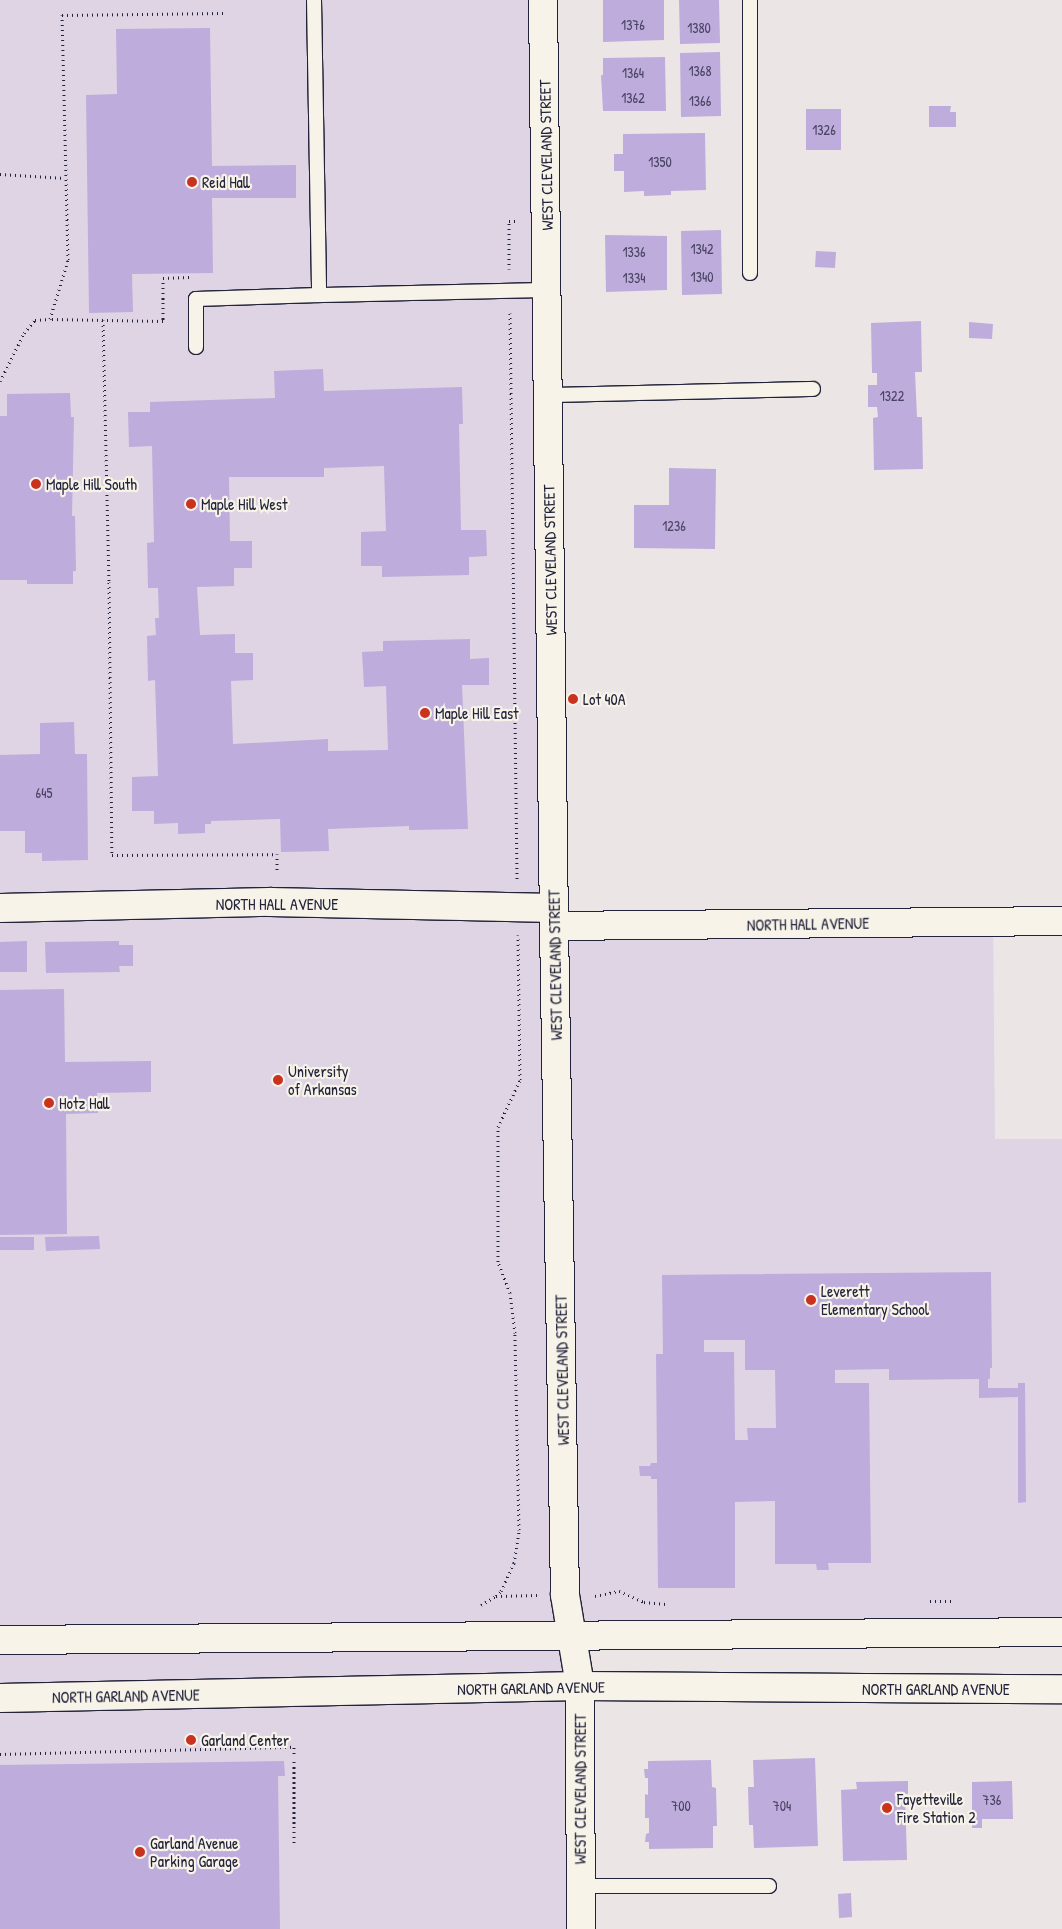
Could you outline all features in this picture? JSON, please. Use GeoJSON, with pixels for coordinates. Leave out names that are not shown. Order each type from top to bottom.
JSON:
{"type":"FeatureCollection","features":[{"type":"Feature","properties":{"kind":"street","name":"WEST CLEVELAND STREET"},"geometry":{"type":"LineString","coordinates":[[543,0],[548,290],[554,917],[565,1595],[580,1686],[581,1929]]}},
{"type":"Feature","properties":{"kind":"street","name":"NORTH HALL AVENUE"},"geometry":{"type":"LineString","coordinates":[[0,908],[277,903],[518,907],[554,917],[1062,921]]}},
{"type":"Feature","properties":{"kind":"street"},"geometry":{"type":"LineString","coordinates":[[0,1640],[1062,1632]]}},
{"type":"Feature","properties":{"kind":"street","name":"NORTH GARLAND AVENUE"},"geometry":{"type":"LineString","coordinates":[[0,1698],[580,1686],[1062,1689]]}},
{"type":"Feature","properties":{"kind":"lane"},"geometry":{"type":"LineString","coordinates":[[314,0],[318,295]]}},
{"type":"Feature","properties":{"kind":"lane"},"geometry":{"type":"LineString","coordinates":[[750,0],[750,273]]}},
{"type":"Feature","properties":{"kind":"lane"},"geometry":{"type":"LineString","coordinates":[[196,347],[196,299],[548,290]]}},
{"type":"Feature","properties":{"kind":"lane"},"geometry":{"type":"LineString","coordinates":[[548,395],[813,389]]}},
{"type":"Feature","properties":{"kind":"lane"},"geometry":{"type":"LineString","coordinates":[[581,1886],[769,1886]]}},
{"type":"Feature","properties":{"kind":"path"},"geometry":{"type":"LineString","coordinates":[[50,319],[68,260],[62,14],[224,13]]}},
{"type":"Feature","properties":{"kind":"path"},"geometry":{"type":"LineString","coordinates":[[0,174],[66,178]]}},
{"type":"Feature","properties":{"kind":"path"},"geometry":{"type":"LineString","coordinates":[[496,1596],[501,1591],[514,1563],[519,1530],[515,1333],[511,1301],[498,1262],[498,1127],[520,1080],[508,221],[524,221]]}},
{"type":"Feature","properties":{"kind":"path"},"geometry":{"type":"LineString","coordinates":[[0,381],[24,333],[36,320],[163,321],[163,278],[192,276]]}},
{"type":"Feature","properties":{"kind":"path"},"geometry":{"type":"LineString","coordinates":[[103,320],[110,582],[112,854],[277,854],[277,903]]}},
{"type":"Feature","properties":{"kind":"path"},"geometry":{"type":"LineString","coordinates":[[0,1754],[294,1747],[294,1846]]}},
{"type":"Feature","properties":{"kind":"shaded area","name":"University of Arkansas"},"geometry":{"type":"Polygon","coordinates":[[[0,0],[543,0],[554,926],[993,922],[995,1139],[1062,1139],[1062,1632],[574,1637],[581,1929],[0,1929],[0,0]]]}},
{"type":"Feature","properties":{"kind":"building"},"geometry":{"type":"Polygon","coordinates":[[[603,0],[664,0],[664,40],[603,42],[603,0]]]}},
{"type":"Feature","properties":{"kind":"building"},"geometry":{"type":"Polygon","coordinates":[[[679,0],[719,0],[720,43],[680,44],[679,0]]]}},
{"type":"Feature","properties":{"kind":"building","name":"Reid Hall"},"geometry":{"type":"Polygon","coordinates":[[[210,28],[212,166],[296,165],[296,198],[212,198],[213,273],[132,274],[133,312],[89,313],[86,95],[117,94],[116,29],[210,28]]]}},
{"type":"Feature","properties":{"kind":"building"},"geometry":{"type":"Polygon","coordinates":[[[720,52],[721,116],[681,117],[680,53],[720,52]]]}},
{"type":"Feature","properties":{"kind":"building"},"geometry":{"type":"Polygon","coordinates":[[[665,57],[666,111],[603,111],[601,75],[603,75],[603,58],[665,57]]]}},
{"type":"Feature","properties":{"kind":"building"},"geometry":{"type":"Polygon","coordinates":[[[929,106],[951,106],[950,112],[956,112],[956,127],[929,127],[929,106]]]}},
{"type":"Feature","properties":{"kind":"building"},"geometry":{"type":"Polygon","coordinates":[[[806,109],[841,109],[841,150],[806,150],[806,109]]]}},
{"type":"Feature","properties":{"kind":"building"},"geometry":{"type":"Polygon","coordinates":[[[705,133],[706,190],[671,191],[671,195],[644,196],[644,191],[624,192],[624,171],[614,171],[614,154],[623,154],[623,134],[705,133]]]}},
{"type":"Feature","properties":{"kind":"building"},"geometry":{"type":"Polygon","coordinates":[[[721,230],[722,294],[682,295],[681,231],[721,230]]]}},
{"type":"Feature","properties":{"kind":"building"},"geometry":{"type":"Polygon","coordinates":[[[605,235],[667,236],[667,290],[606,292],[605,235]]]}},
{"type":"Feature","properties":{"kind":"building"},"geometry":{"type":"Polygon","coordinates":[[[816,251],[836,252],[835,268],[815,267],[816,251]]]}},
{"type":"Feature","properties":{"kind":"building"},"geometry":{"type":"Polygon","coordinates":[[[921,321],[922,372],[915,372],[917,417],[922,417],[923,469],[874,470],[873,418],[878,417],[877,407],[868,407],[868,385],[877,385],[877,373],[872,373],[871,323],[921,321]]]}},
{"type":"Feature","properties":{"kind":"building"},"geometry":{"type":"Polygon","coordinates":[[[969,322],[993,324],[992,339],[969,338],[969,322]]]}},
{"type":"Feature","properties":{"kind":"building"},"geometry":{"type":"Polygon","coordinates":[[[323,369],[324,391],[462,387],[463,424],[459,424],[461,530],[486,530],[487,556],[469,557],[469,575],[382,577],[382,566],[361,566],[361,532],[386,531],[384,466],[324,468],[324,477],[229,477],[230,541],[252,541],[252,568],[234,568],[234,586],[197,587],[200,635],[235,634],[235,653],[253,653],[253,680],[231,681],[233,744],[328,739],[328,751],[388,750],[386,686],[364,687],[362,652],[383,651],[383,641],[470,639],[470,659],[489,658],[489,685],[462,685],[468,829],[409,830],[409,826],[328,829],[329,851],[281,852],[280,819],[211,821],[211,824],[205,824],[205,833],[178,834],[178,823],[154,824],[154,811],[132,811],[132,777],[158,776],[155,680],[148,681],[147,636],[156,635],[155,618],[159,618],[158,588],[148,588],[147,543],[154,542],[152,446],[129,447],[128,412],[150,412],[150,402],[275,398],[274,371],[323,369]]]}},
{"type":"Feature","properties":{"kind":"building","name":"Maple Hill South"},"geometry":{"type":"Polygon","coordinates":[[[70,393],[71,417],[74,417],[72,516],[75,516],[76,571],[73,571],[73,584],[27,584],[27,580],[0,580],[0,416],[7,416],[7,394],[70,393]]]}},
{"type":"Feature","properties":{"kind":"building"},"geometry":{"type":"Polygon","coordinates":[[[669,468],[716,469],[715,549],[634,548],[634,505],[669,505],[669,468]]]}},
{"type":"Feature","properties":{"kind":"building"},"geometry":{"type":"Polygon","coordinates":[[[74,722],[75,754],[87,754],[88,860],[42,861],[42,853],[25,853],[25,831],[0,831],[0,755],[40,754],[40,723],[74,722]]]}},
{"type":"Feature","properties":{"kind":"building"},"geometry":{"type":"Polygon","coordinates":[[[27,941],[27,972],[0,972],[0,942],[27,941]]]}},
{"type":"Feature","properties":{"kind":"building"},"geometry":{"type":"Polygon","coordinates":[[[119,941],[119,945],[133,945],[133,966],[119,966],[120,972],[46,973],[45,942],[119,941]]]}},
{"type":"Feature","properties":{"kind":"building","name":"Hotz Hall"},"geometry":{"type":"Polygon","coordinates":[[[64,989],[65,1062],[151,1061],[151,1092],[97,1093],[98,1113],[66,1114],[67,1234],[0,1235],[0,990],[64,989]]]}},
{"type":"Feature","properties":{"kind":"building"},"geometry":{"type":"Polygon","coordinates":[[[99,1236],[100,1249],[46,1251],[45,1237],[99,1236]]]}},
{"type":"Feature","properties":{"kind":"building"},"geometry":{"type":"Polygon","coordinates":[[[0,1237],[34,1237],[34,1250],[0,1250],[0,1237]]]}},
{"type":"Feature","properties":{"kind":"building"},"geometry":{"type":"Polygon","coordinates":[[[991,1272],[992,1368],[990,1368],[988,1388],[1018,1388],[1018,1383],[1025,1383],[1026,1502],[1018,1503],[1018,1397],[979,1398],[979,1379],[889,1380],[889,1369],[835,1370],[835,1383],[869,1383],[871,1563],[828,1563],[829,1570],[817,1570],[816,1564],[775,1564],[775,1501],[735,1502],[735,1588],[658,1588],[657,1479],[651,1479],[651,1476],[640,1476],[639,1466],[650,1466],[651,1463],[657,1463],[656,1354],[663,1354],[662,1275],[991,1272]],[[704,1340],[704,1352],[734,1352],[735,1440],[748,1440],[747,1428],[776,1428],[775,1370],[745,1370],[745,1340],[704,1340]]]}},
{"type":"Feature","properties":{"kind":"building"},"geometry":{"type":"Polygon","coordinates":[[[815,1758],[818,1846],[754,1848],[753,1825],[749,1825],[748,1787],[754,1787],[753,1760],[815,1758]]]}},
{"type":"Feature","properties":{"kind":"building"},"geometry":{"type":"Polygon","coordinates":[[[711,1760],[712,1787],[716,1788],[717,1826],[713,1826],[713,1848],[649,1849],[649,1842],[645,1842],[646,1834],[649,1833],[649,1818],[645,1818],[645,1794],[648,1795],[648,1778],[645,1778],[644,1769],[648,1769],[648,1761],[711,1760]]]}},
{"type":"Feature","properties":{"kind":"building","name":"Garland Avenue Parking Garage"},"geometry":{"type":"Polygon","coordinates":[[[284,1761],[285,1776],[278,1776],[280,1929],[0,1929],[0,1765],[284,1761]]]}},
{"type":"Feature","properties":{"kind":"building"},"geometry":{"type":"Polygon","coordinates":[[[908,1781],[908,1794],[905,1794],[907,1860],[843,1861],[841,1790],[857,1789],[856,1782],[908,1781]]]}},
{"type":"Feature","properties":{"kind":"building"},"geometry":{"type":"Polygon","coordinates":[[[1012,1781],[1013,1819],[982,1819],[982,1828],[972,1828],[972,1782],[1012,1781]]]}},
{"type":"Feature","properties":{"kind":"building"},"geometry":{"type":"Polygon","coordinates":[[[851,1893],[852,1917],[839,1918],[838,1894],[851,1893]]]}},
{"type":"Feature","properties":{"kind":"place","name":"Reid Hall"},"geometry":{"type":"Point","coordinates":[192,182]}},
{"type":"Feature","properties":{"kind":"place","name":"Maple Hill South"},"geometry":{"type":"Point","coordinates":[36,484]}},
{"type":"Feature","properties":{"kind":"place","name":"Maple Hill West"},"geometry":{"type":"Point","coordinates":[191,504]}},
{"type":"Feature","properties":{"kind":"place","name":"Lot 40A"},"geometry":{"type":"Point","coordinates":[573,699]}},
{"type":"Feature","properties":{"kind":"place","name":"Maple Hill East"},"geometry":{"type":"Point","coordinates":[425,713]}},
{"type":"Feature","properties":{"kind":"place","name":"University of Arkansas"},"geometry":{"type":"Point","coordinates":[278,1080]}},
{"type":"Feature","properties":{"kind":"place","name":"Hotz Hall"},"geometry":{"type":"Point","coordinates":[49,1103]}},
{"type":"Feature","properties":{"kind":"place","name":"Leverett Elementary School"},"geometry":{"type":"Point","coordinates":[811,1300]}},
{"type":"Feature","properties":{"kind":"place","name":"Garland Center"},"geometry":{"type":"Point","coordinates":[191,1740]}},
{"type":"Feature","properties":{"kind":"place","name":"Fayetteville Fire Station 2"},"geometry":{"type":"Point","coordinates":[887,1808]}},
{"type":"Feature","properties":{"kind":"place","name":"Garland Avenue Parking Garage"},"geometry":{"type":"Point","coordinates":[140,1852]}}]}
